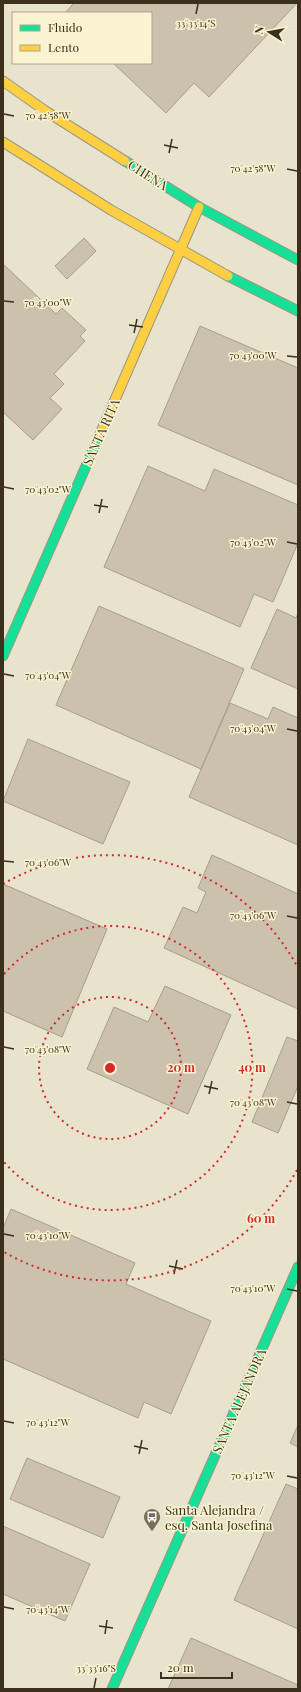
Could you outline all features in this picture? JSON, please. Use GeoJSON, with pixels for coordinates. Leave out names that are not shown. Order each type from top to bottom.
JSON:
{"type":"FeatureCollection","features":[{"type":"Feature","properties":{"kind":"street","name":"CHENA"},"geometry":{"type":"LineString","coordinates":[[3,81],[44,110],[199,207],[298,260]]}},
{"type":"Feature","properties":{"kind":"street"},"geometry":{"type":"LineString","coordinates":[[3,142],[117,214],[262,294],[298,311]]}},
{"type":"Feature","properties":{"kind":"street","name":"SANTA RITA"},"geometry":{"type":"LineString","coordinates":[[3,656],[199,207]]}},
{"type":"Feature","properties":{"kind":"street","name":"SANTA ALEJANDRA"},"geometry":{"type":"LineString","coordinates":[[112,1689],[298,1267]]}},
{"type":"Feature","properties":{"kind":"building"},"geometry":{"type":"Polygon","coordinates":[[[74,3],[297,3],[209,97],[194,83],[166,113],[114,64],[152,64],[152,12],[66,12],[74,3]]]}},
{"type":"Feature","properties":{"kind":"building"},"geometry":{"type":"Polygon","coordinates":[[[84,238],[96,251],[67,279],[55,266],[84,238]]]}},
{"type":"Feature","properties":{"kind":"building"},"geometry":{"type":"Polygon","coordinates":[[[3,264],[56,314],[62,308],[86,330],[80,336],[85,341],[54,374],[64,384],[50,398],[62,409],[33,440],[3,412],[3,264]]]}},
{"type":"Feature","properties":{"kind":"building"},"geometry":{"type":"Polygon","coordinates":[[[200,326],[298,368],[298,485],[158,425],[200,326]]]}},
{"type":"Feature","properties":{"kind":"building"},"geometry":{"type":"Polygon","coordinates":[[[148,466],[205,491],[214,469],[298,505],[298,543],[273,602],[254,594],[240,627],[104,567],[148,466]]]}},
{"type":"Feature","properties":{"kind":"building"},"geometry":{"type":"Polygon","coordinates":[[[99,606],[244,669],[201,769],[56,705],[99,606]]]}},
{"type":"Feature","properties":{"kind":"building"},"geometry":{"type":"Polygon","coordinates":[[[277,609],[296,618],[298,613],[298,689],[251,668],[277,609]]]}},
{"type":"Feature","properties":{"kind":"building"},"geometry":{"type":"Polygon","coordinates":[[[230,703],[268,719],[273,707],[298,718],[298,845],[189,797],[230,703]]]}},
{"type":"Feature","properties":{"kind":"building"},"geometry":{"type":"Polygon","coordinates":[[[28,739],[130,782],[103,844],[3,801],[28,739]]]}},
{"type":"Feature","properties":{"kind":"building"},"geometry":{"type":"Polygon","coordinates":[[[212,855],[298,894],[298,1009],[164,948],[183,907],[197,913],[206,892],[198,888],[212,855]]]}},
{"type":"Feature","properties":{"kind":"building"},"geometry":{"type":"Polygon","coordinates":[[[3,884],[107,929],[62,1037],[3,1011],[3,884]]]}},
{"type":"Feature","properties":{"kind":"building"},"geometry":{"type":"Polygon","coordinates":[[[165,986],[231,1015],[188,1114],[87,1069],[114,1007],[148,1022],[165,986]]]}},
{"type":"Feature","properties":{"kind":"building"},"geometry":{"type":"Polygon","coordinates":[[[287,1037],[298,1041],[298,1086],[278,1133],[252,1122],[287,1037]]]}},
{"type":"Feature","properties":{"kind":"building"},"geometry":{"type":"Polygon","coordinates":[[[11,1209],[135,1263],[126,1284],[211,1321],[171,1414],[144,1402],[138,1418],[3,1359],[3,1228],[11,1209]]]}},
{"type":"Feature","properties":{"kind":"building"},"geometry":{"type":"Polygon","coordinates":[[[298,1425],[298,1447],[290,1443],[298,1425]]]}},
{"type":"Feature","properties":{"kind":"building"},"geometry":{"type":"Polygon","coordinates":[[[27,1458],[120,1497],[103,1538],[10,1499],[27,1458]]]}},
{"type":"Feature","properties":{"kind":"building"},"geometry":{"type":"Polygon","coordinates":[[[286,1484],[298,1489],[298,1629],[234,1600],[286,1484]]]}},
{"type":"Feature","properties":{"kind":"building"},"geometry":{"type":"Polygon","coordinates":[[[3,1526],[90,1564],[65,1621],[3,1594],[3,1526]]]}},
{"type":"Feature","properties":{"kind":"building"},"geometry":{"type":"Polygon","coordinates":[[[191,1638],[298,1685],[298,1689],[168,1689],[191,1638]]]}},
{"type":"Feature","properties":{"kind":"traffic: fast"},"geometry":{"type":"LineString","coordinates":[[125,161],[199,207],[298,260]]}},
{"type":"Feature","properties":{"kind":"traffic: fast"},"geometry":{"type":"LineString","coordinates":[[228,276],[298,311]]}},
{"type":"Feature","properties":{"kind":"traffic: fast"},"geometry":{"type":"LineString","coordinates":[[3,656],[100,434]]}},
{"type":"Feature","properties":{"kind":"traffic: fast"},"geometry":{"type":"LineString","coordinates":[[112,1689],[298,1267]]}},
{"type":"Feature","properties":{"kind":"traffic: slow"},"geometry":{"type":"LineString","coordinates":[[3,81],[44,110],[125,161]]}},
{"type":"Feature","properties":{"kind":"traffic: slow"},"geometry":{"type":"LineString","coordinates":[[3,142],[111,210],[228,276]]}},
{"type":"Feature","properties":{"kind":"traffic: slow"},"geometry":{"type":"LineString","coordinates":[[100,434],[199,207]]}},
{"type":"Feature","properties":{"kind":"place","name":"Santa Alejandra / esq. Santa Josefina"},"geometry":{"type":"Point","coordinates":[152,1532]}}]}
